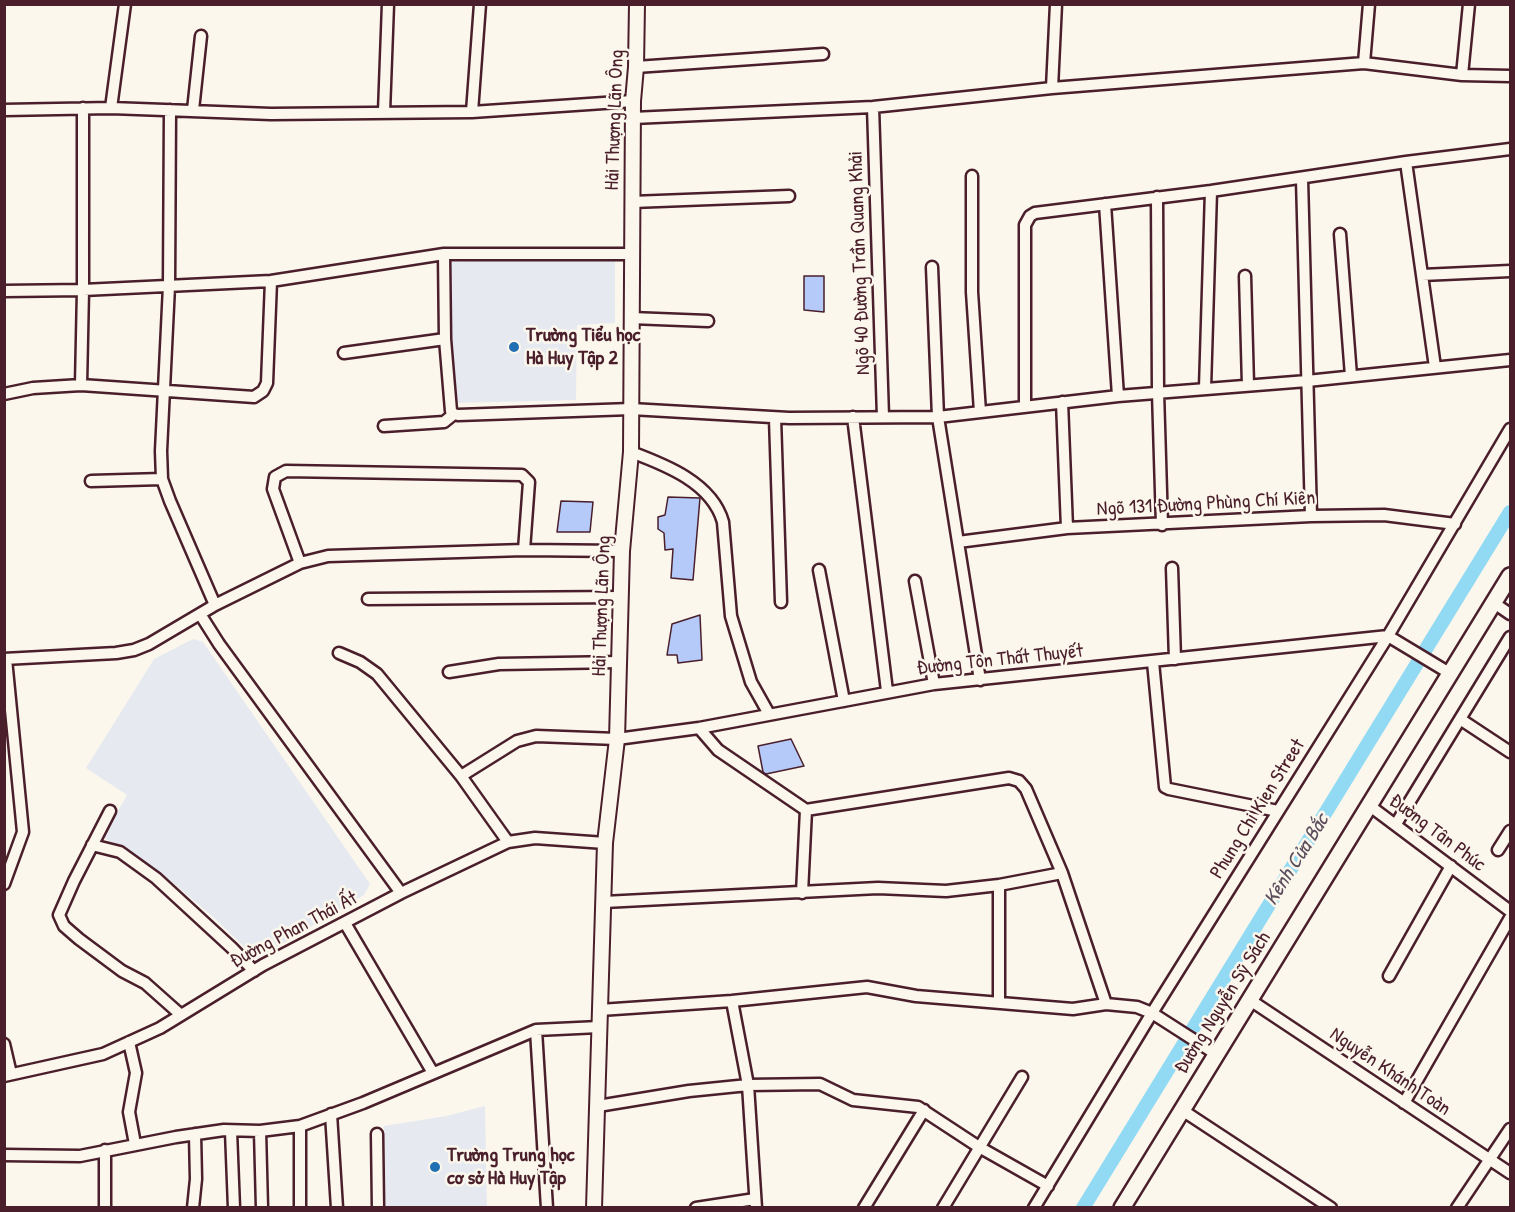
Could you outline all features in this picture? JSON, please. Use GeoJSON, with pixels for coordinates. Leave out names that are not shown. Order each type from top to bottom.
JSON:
{"type":"FeatureCollection","features":[{"type":"Feature","properties":{"kind":"main road","name":"Đường Nguyễn Sỹ Sách"},"geometry":{"type":"LineString","coordinates":[[1122,1208],[1510,576]]}},
{"type":"Feature","properties":{"kind":"street"},"geometry":{"type":"LineString","coordinates":[[111,108],[125,4]]}},
{"type":"Feature","properties":{"kind":"street"},"geometry":{"type":"LineString","coordinates":[[384,112],[388,4]]}},
{"type":"Feature","properties":{"kind":"street"},"geometry":{"type":"LineString","coordinates":[[472,112],[480,4]]}},
{"type":"Feature","properties":{"kind":"street","name":"Hải Thượng Lãn Ông"},"geometry":{"type":"LineString","coordinates":[[594,1208],[605,843],[617,739],[622,551],[631,452],[633,101],[637,4]]}},
{"type":"Feature","properties":{"kind":"street"},"geometry":{"type":"LineString","coordinates":[[1052,88],[1056,4]]}},
{"type":"Feature","properties":{"kind":"street"},"geometry":{"type":"LineString","coordinates":[[1364,63],[1370,4]]}},
{"type":"Feature","properties":{"kind":"street"},"geometry":{"type":"LineString","coordinates":[[1462,75],[1469,4]]}},
{"type":"Feature","properties":{"kind":"street"},"geometry":{"type":"LineString","coordinates":[[194,110],[201,36]]}},
{"type":"Feature","properties":{"kind":"street"},"geometry":{"type":"LineString","coordinates":[[636,67],[823,54]]}},
{"type":"Feature","properties":{"kind":"street"},"geometry":{"type":"LineString","coordinates":[[633,118],[873,107],[1052,88],[1364,63],[1462,75],[1510,76]]}},
{"type":"Feature","properties":{"kind":"street"},"geometry":{"type":"LineString","coordinates":[[4,110],[111,108],[271,114],[472,112],[633,101]]}},
{"type":"Feature","properties":{"kind":"street","name":"Ngõ 40 Đường Trần Quang Khải"},"geometry":{"type":"LineString","coordinates":[[873,107],[883,417]]}},
{"type":"Feature","properties":{"kind":"street"},"geometry":{"type":"LineString","coordinates":[[81,385],[83,108]]}},
{"type":"Feature","properties":{"kind":"street"},"geometry":{"type":"LineString","coordinates":[[170,110],[170,286],[161,451],[162,479],[215,605]]}},
{"type":"Feature","properties":{"kind":"street"},"geometry":{"type":"LineString","coordinates":[[1025,406],[1025,225],[1027,219],[1035,213],[1302,179],[1406,162],[1510,149]]}},
{"type":"Feature","properties":{"kind":"street"},"geometry":{"type":"LineString","coordinates":[[1406,162],[1435,367]]}},
{"type":"Feature","properties":{"kind":"street"},"geometry":{"type":"LineString","coordinates":[[972,176],[972,292],[980,412]]}},
{"type":"Feature","properties":{"kind":"street"},"geometry":{"type":"LineString","coordinates":[[1302,179],[1311,516]]}},
{"type":"Feature","properties":{"kind":"street"},"geometry":{"type":"LineString","coordinates":[[1205,388],[1211,191]]}},
{"type":"Feature","properties":{"kind":"street"},"geometry":{"type":"LineString","coordinates":[[632,202],[789,196]]}},
{"type":"Feature","properties":{"kind":"street"},"geometry":{"type":"LineString","coordinates":[[1157,197],[1158,392],[1162,525]]}},
{"type":"Feature","properties":{"kind":"street"},"geometry":{"type":"LineString","coordinates":[[1105,204],[1118,396]]}},
{"type":"Feature","properties":{"kind":"street"},"geometry":{"type":"LineString","coordinates":[[1340,234],[1351,376]]}},
{"type":"Feature","properties":{"kind":"street"},"geometry":{"type":"LineString","coordinates":[[4,291],[83,290],[271,281],[444,254],[631,254]]}},
{"type":"Feature","properties":{"kind":"street"},"geometry":{"type":"LineString","coordinates":[[444,254],[445,339],[451,411],[454,414]]}},
{"type":"Feature","properties":{"kind":"street"},"geometry":{"type":"LineString","coordinates":[[932,267],[938,417],[980,680]]}},
{"type":"Feature","properties":{"kind":"street"},"geometry":{"type":"LineString","coordinates":[[1422,275],[1510,271]]}},
{"type":"Feature","properties":{"kind":"street"},"geometry":{"type":"LineString","coordinates":[[1245,276],[1248,385]]}},
{"type":"Feature","properties":{"kind":"street"},"geometry":{"type":"LineString","coordinates":[[4,394],[33,388],[81,385],[250,397],[263,391],[268,379],[271,281]]}},
{"type":"Feature","properties":{"kind":"street"},"geometry":{"type":"LineString","coordinates":[[631,318],[708,321]]}},
{"type":"Feature","properties":{"kind":"street"},"geometry":{"type":"LineString","coordinates":[[344,353],[445,339]]}},
{"type":"Feature","properties":{"kind":"street"},"geometry":{"type":"LineString","coordinates":[[384,426],[444,422],[454,414],[631,409],[775,418],[938,417],[1158,392],[1307,381],[1510,360]]}},
{"type":"Feature","properties":{"kind":"street"},"geometry":{"type":"LineString","coordinates":[[1062,402],[1067,528]]}},
{"type":"Feature","properties":{"kind":"street"},"geometry":{"type":"LineString","coordinates":[[853,417],[886,691]]}},
{"type":"Feature","properties":{"kind":"street"},"geometry":{"type":"LineString","coordinates":[[775,418],[781,602]]}},
{"type":"Feature","properties":{"kind":"street","name":"Phung Chi Kien Street"},"geometry":{"type":"LineString","coordinates":[[1034,1208],[1152,1013],[1388,636],[1510,429]]}},
{"type":"Feature","properties":{"kind":"street"},"geometry":{"type":"LineString","coordinates":[[631,452],[684,476],[708,495],[719,510],[723,522],[731,616],[751,682],[769,714]]}},
{"type":"Feature","properties":{"kind":"street"},"geometry":{"type":"LineString","coordinates":[[300,563],[273,485],[278,474],[286,471],[522,476],[529,482],[524,550]]}},
{"type":"Feature","properties":{"kind":"street"},"geometry":{"type":"LineString","coordinates":[[91,481],[162,479]]}},
{"type":"Feature","properties":{"kind":"street","name":"Ngõ 131 Đường Phùng Chí Kiên"},"geometry":{"type":"LineString","coordinates":[[958,542],[1067,528],[1311,516],[1393,516],[1455,524]]}},
{"type":"Feature","properties":{"kind":"street"},"geometry":{"type":"LineString","coordinates":[[4,884],[23,832],[10,756],[5,659],[126,652],[149,644],[215,605],[300,563],[321,557],[524,550],[622,551]]}},
{"type":"Feature","properties":{"kind":"street"},"geometry":{"type":"LineString","coordinates":[[1172,568],[1175,659]]}},
{"type":"Feature","properties":{"kind":"street"},"geometry":{"type":"LineString","coordinates":[[819,570],[844,700]]}},
{"type":"Feature","properties":{"kind":"street"},"geometry":{"type":"LineString","coordinates":[[915,581],[934,684]]}},
{"type":"Feature","properties":{"kind":"street"},"geometry":{"type":"LineString","coordinates":[[368,599],[620,597]]}},
{"type":"Feature","properties":{"kind":"street"},"geometry":{"type":"LineString","coordinates":[[1494,603],[1510,614]]}},
{"type":"Feature","properties":{"kind":"street"},"geometry":{"type":"LineString","coordinates":[[200,614],[219,644],[401,893]]}},
{"type":"Feature","properties":{"kind":"street"},"geometry":{"type":"LineString","coordinates":[[1388,636],[1451,674]]}},
{"type":"Feature","properties":{"kind":"street","name":"Đường Tôn Thất Thuyết"},"geometry":{"type":"LineString","coordinates":[[461,776],[524,738],[536,736],[617,739],[699,728],[886,691],[934,684],[1388,636]]}},
{"type":"Feature","properties":{"kind":"street"},"geometry":{"type":"LineString","coordinates":[[1396,824],[1510,637]]}},
{"type":"Feature","properties":{"kind":"street"},"geometry":{"type":"LineString","coordinates":[[339,653],[377,674],[461,776],[508,842]]}},
{"type":"Feature","properties":{"kind":"street"},"geometry":{"type":"LineString","coordinates":[[449,672],[499,664],[620,662]]}},
{"type":"Feature","properties":{"kind":"street"},"geometry":{"type":"LineString","coordinates":[[1153,662],[1165,787],[1278,812]]}},
{"type":"Feature","properties":{"kind":"street"},"geometry":{"type":"LineString","coordinates":[[1460,719],[1510,752]]}},
{"type":"Feature","properties":{"kind":"street"},"geometry":{"type":"LineString","coordinates":[[699,728],[718,750],[806,810],[1015,779],[1026,789],[1062,873],[1106,1004]]}},
{"type":"Feature","properties":{"kind":"street","name":"Đường Tân Phúc"},"geometry":{"type":"LineString","coordinates":[[1370,806],[1510,911]]}},
{"type":"Feature","properties":{"kind":"street"},"geometry":{"type":"LineString","coordinates":[[802,893],[806,810]]}},
{"type":"Feature","properties":{"kind":"street"},"geometry":{"type":"LineString","coordinates":[[110,811],[59,915],[64,926],[122,971],[145,983],[181,1015]]}},
{"type":"Feature","properties":{"kind":"street"},"geometry":{"type":"LineString","coordinates":[[1498,850],[1510,831]]}},
{"type":"Feature","properties":{"kind":"street","name":"Đường Phan Thái Ất"},"geometry":{"type":"LineString","coordinates":[[8,1075],[103,1054],[160,1028],[254,971],[401,893],[508,842],[535,837],[605,843]]}},
{"type":"Feature","properties":{"kind":"street"},"geometry":{"type":"LineString","coordinates":[[92,845],[120,852],[156,878],[254,971]]}},
{"type":"Feature","properties":{"kind":"street"},"geometry":{"type":"LineString","coordinates":[[1389,976],[1451,866]]}},
{"type":"Feature","properties":{"kind":"street"},"geometry":{"type":"LineString","coordinates":[[604,902],[878,888],[946,891],[999,885],[1062,873]]}},
{"type":"Feature","properties":{"kind":"street"},"geometry":{"type":"LineString","coordinates":[[999,885],[999,1003]]}},
{"type":"Feature","properties":{"kind":"street"},"geometry":{"type":"LineString","coordinates":[[1404,1103],[1510,918]]}},
{"type":"Feature","properties":{"kind":"street"},"geometry":{"type":"LineString","coordinates":[[345,923],[433,1073]]}},
{"type":"Feature","properties":{"kind":"street"},"geometry":{"type":"LineString","coordinates":[[600,1010],[732,1001],[867,987],[916,996],[1073,1009],[1106,1004],[1137,1007],[1152,1013],[1216,1054]]}},
{"type":"Feature","properties":{"kind":"street","name":"Nguyễn Khánh Toàn"},"geometry":{"type":"LineString","coordinates":[[1250,1000],[1510,1173]]}},
{"type":"Feature","properties":{"kind":"street"},"geometry":{"type":"LineString","coordinates":[[696,1208],[755,1203],[748,1085],[732,1001]]}},
{"type":"Feature","properties":{"kind":"street"},"geometry":{"type":"LineString","coordinates":[[4,1155],[80,1156],[195,1134],[260,1131],[300,1126],[536,1030],[599,1027]]}},
{"type":"Feature","properties":{"kind":"street"},"geometry":{"type":"LineString","coordinates":[[536,1030],[547,1208]]}},
{"type":"Feature","properties":{"kind":"street"},"geometry":{"type":"LineString","coordinates":[[129,1042],[135,1073],[129,1112],[135,1144]]}},
{"type":"Feature","properties":{"kind":"street"},"geometry":{"type":"LineString","coordinates":[[4,1044],[8,1075]]}},
{"type":"Feature","properties":{"kind":"street"},"geometry":{"type":"LineString","coordinates":[[943,1208],[1022,1077]]}},
{"type":"Feature","properties":{"kind":"street"},"geometry":{"type":"LineString","coordinates":[[598,1106],[688,1090],[748,1085],[820,1084],[853,1100],[908,1104],[924,1110],[979,1147],[1048,1186]]}},
{"type":"Feature","properties":{"kind":"street"},"geometry":{"type":"LineString","coordinates":[[864,1208],[924,1110]]}},
{"type":"Feature","properties":{"kind":"street"},"geometry":{"type":"LineString","coordinates":[[1182,1110],[1331,1208]]}},
{"type":"Feature","properties":{"kind":"street"},"geometry":{"type":"LineString","coordinates":[[331,1114],[337,1208]]}},
{"type":"Feature","properties":{"kind":"street"},"geometry":{"type":"LineString","coordinates":[[300,1126],[300,1208]]}},
{"type":"Feature","properties":{"kind":"street"},"geometry":{"type":"LineString","coordinates":[[1457,1208],[1510,1129]]}},
{"type":"Feature","properties":{"kind":"street"},"geometry":{"type":"LineString","coordinates":[[231,1131],[234,1208]]}},
{"type":"Feature","properties":{"kind":"street"},"geometry":{"type":"LineString","coordinates":[[260,1131],[262,1208]]}},
{"type":"Feature","properties":{"kind":"street"},"geometry":{"type":"LineString","coordinates":[[193,1208],[196,1179],[195,1134]]}},
{"type":"Feature","properties":{"kind":"street"},"geometry":{"type":"LineString","coordinates":[[377,1134],[378,1208]]}},
{"type":"Feature","properties":{"kind":"street"},"geometry":{"type":"LineString","coordinates":[[105,1150],[105,1208]]}},
{"type":"Feature","properties":{"kind":"shaded area","name":"Trường Tiểu học Hà Huy Tập 2"},"geometry":{"type":"Polygon","coordinates":[[[615,257],[615,323],[577,325],[576,400],[457,403],[453,370],[449,262],[615,257]]]}},
{"type":"Feature","properties":{"kind":"shaded area"},"geometry":{"type":"Polygon","coordinates":[[[193,639],[203,642],[370,884],[364,895],[257,959],[167,878],[103,837],[127,795],[86,768],[154,659],[193,639]]]}},
{"type":"Feature","properties":{"kind":"shaded area","name":"Trường Trung học cơ sở Hà Huy Tập"},"geometry":{"type":"Polygon","coordinates":[[[485,1106],[487,1207],[385,1207],[384,1126],[446,1116],[485,1106]]]}},
{"type":"Feature","properties":{"kind":"building"},"geometry":{"type":"Polygon","coordinates":[[[804,276],[824,276],[824,312],[804,310],[804,276]]]}},
{"type":"Feature","properties":{"kind":"building"},"geometry":{"type":"Polygon","coordinates":[[[668,497],[700,498],[693,580],[671,578],[673,549],[665,550],[664,533],[658,529],[658,517],[665,515],[668,497]]]}},
{"type":"Feature","properties":{"kind":"building"},"geometry":{"type":"Polygon","coordinates":[[[561,501],[593,502],[590,532],[557,532],[561,501]]]}},
{"type":"Feature","properties":{"kind":"building"},"geometry":{"type":"Polygon","coordinates":[[[700,615],[702,660],[678,663],[677,655],[667,655],[672,624],[700,615]]]}},
{"type":"Feature","properties":{"kind":"building"},"geometry":{"type":"Polygon","coordinates":[[[791,739],[804,766],[766,774],[763,772],[758,746],[791,739]]]}},
{"type":"Feature","properties":{"kind":"waterway","name":"Kênh Cửa Bắc"},"geometry":{"type":"LineString","coordinates":[[1083,1208],[1510,512]]}},
{"type":"Feature","properties":{"kind":"place","name":"Trường Tiểu học Hà Huy Tập 2"},"geometry":{"type":"Point","coordinates":[514,347]}},
{"type":"Feature","properties":{"kind":"place","name":"Trường Trung học cơ sở Hà Huy Tập"},"geometry":{"type":"Point","coordinates":[435,1167]}}]}
